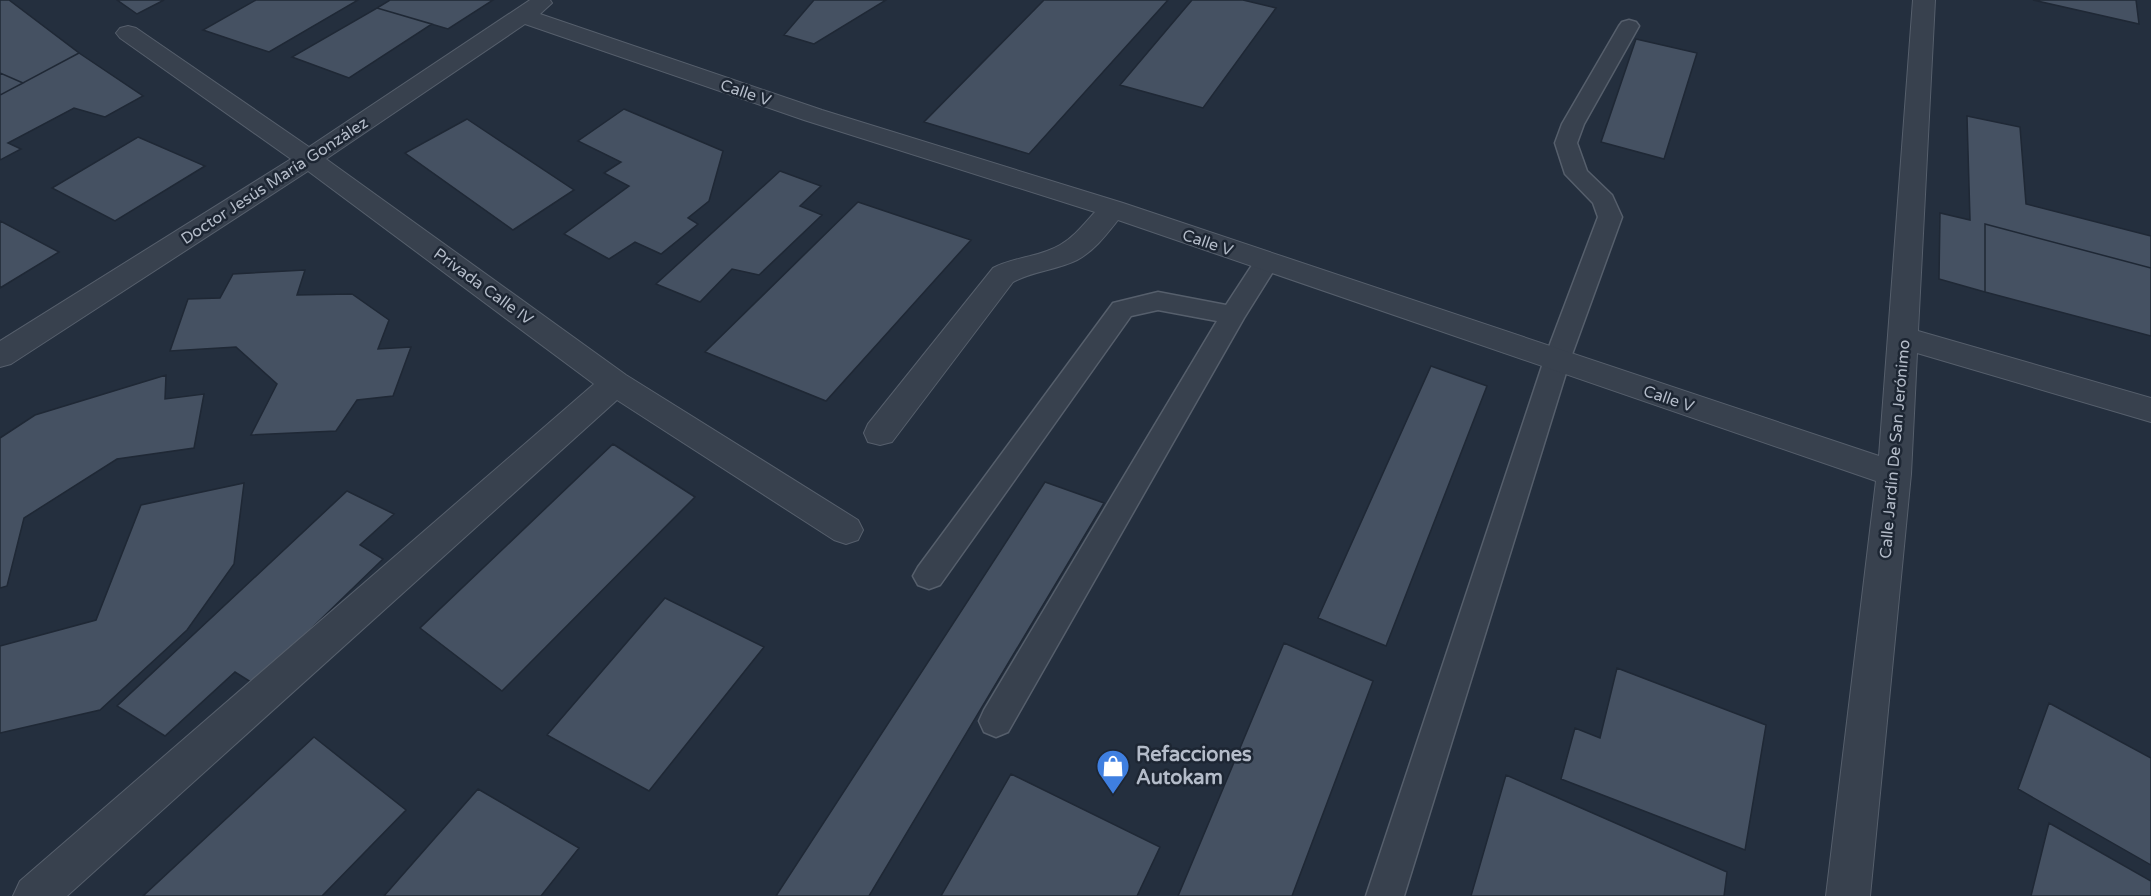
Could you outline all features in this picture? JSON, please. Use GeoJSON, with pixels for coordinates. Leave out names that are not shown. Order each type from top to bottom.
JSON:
{"type":"FeatureCollection","features":[{"type":"Feature","properties":{"kind":"street","name":"Doctor Jesús María González"},"geometry":{"type":"LineString","coordinates":[[0,356],[309,159],[545,0]]}},
{"type":"Feature","properties":{"kind":"street","name":"Calle Jardín De San Jerónimo"},"geometry":{"type":"LineString","coordinates":[[1848,896],[1894,474],[1924,0]]}},
{"type":"Feature","properties":{"kind":"street","name":"Calle V"},"geometry":{"type":"LineString","coordinates":[[522,15],[813,115],[1113,209],[1894,474]]}},
{"type":"Feature","properties":{"kind":"street","name":"Privada Calle IV"},"geometry":{"type":"LineString","coordinates":[[128,33],[309,159],[615,383],[846,530]]}},
{"type":"Feature","properties":{"kind":"street"},"geometry":{"type":"LineString","coordinates":[[880,433],[1003,275],[1019,266],[1069,252],[1077,247],[1113,209]]}},
{"type":"Feature","properties":{"kind":"street"},"geometry":{"type":"LineString","coordinates":[[1904,338],[2151,410]]}},
{"type":"Feature","properties":{"kind":"street"},"geometry":{"type":"LineString","coordinates":[[35,896],[615,383]]}},
{"type":"Feature","properties":{"kind":"lane"},"geometry":{"type":"LineString","coordinates":[[1385,896],[1557,360],[1610,217],[1604,200],[1576,174],[1566,143],[1573,124],[1629,26]]}},
{"type":"Feature","properties":{"kind":"lane"},"geometry":{"type":"LineString","coordinates":[[996,721],[1233,315],[1267,262]]}},
{"type":"Feature","properties":{"kind":"lane"},"geometry":{"type":"LineString","coordinates":[[929,576],[1122,309],[1158,301],[1233,315]]}},
{"type":"Feature","properties":{"kind":"building"},"geometry":{"type":"Polygon","coordinates":[[[0,0],[9,0],[79,53],[23,83],[0,73],[0,0]]]}},
{"type":"Feature","properties":{"kind":"building"},"geometry":{"type":"Polygon","coordinates":[[[117,0],[164,0],[137,14],[117,0]]]}},
{"type":"Feature","properties":{"kind":"building"},"geometry":{"type":"Polygon","coordinates":[[[256,0],[358,0],[269,52],[203,30],[256,0]]]}},
{"type":"Feature","properties":{"kind":"building"},"geometry":{"type":"Polygon","coordinates":[[[390,0],[493,0],[448,29],[377,8],[390,0]]]}},
{"type":"Feature","properties":{"kind":"building"},"geometry":{"type":"Polygon","coordinates":[[[814,0],[886,0],[814,44],[784,35],[814,0]]]}},
{"type":"Feature","properties":{"kind":"building"},"geometry":{"type":"Polygon","coordinates":[[[1044,0],[1168,0],[1029,154],[924,122],[1044,0]]]}},
{"type":"Feature","properties":{"kind":"building"},"geometry":{"type":"Polygon","coordinates":[[[1192,0],[1243,0],[1276,8],[1203,108],[1120,85],[1192,0]]]}},
{"type":"Feature","properties":{"kind":"building"},"geometry":{"type":"Polygon","coordinates":[[[2033,0],[2136,0],[2139,24],[2033,0]]]}},
{"type":"Feature","properties":{"kind":"building"},"geometry":{"type":"Polygon","coordinates":[[[377,8],[432,24],[349,78],[292,57],[377,8]]]}},
{"type":"Feature","properties":{"kind":"building"},"geometry":{"type":"Polygon","coordinates":[[[1636,39],[1697,53],[1664,159],[1601,142],[1636,39]]]}},
{"type":"Feature","properties":{"kind":"building"},"geometry":{"type":"Polygon","coordinates":[[[79,53],[143,96],[105,117],[74,108],[8,143],[21,149],[0,160],[0,95],[79,53]]]}},
{"type":"Feature","properties":{"kind":"building"},"geometry":{"type":"Polygon","coordinates":[[[0,73],[23,83],[0,95],[0,73]]]}},
{"type":"Feature","properties":{"kind":"building"},"geometry":{"type":"Polygon","coordinates":[[[624,109],[723,151],[709,201],[688,218],[698,224],[661,254],[635,242],[609,259],[564,234],[629,186],[604,173],[621,162],[578,141],[624,109]]]}},
{"type":"Feature","properties":{"kind":"building"},"geometry":{"type":"Polygon","coordinates":[[[1967,116],[2020,127],[2026,204],[2151,236],[2151,268],[1985,224],[1985,292],[1939,279],[1940,213],[1970,220],[1967,116]]]}},
{"type":"Feature","properties":{"kind":"building"},"geometry":{"type":"Polygon","coordinates":[[[467,119],[574,190],[513,230],[405,153],[467,119]]]}},
{"type":"Feature","properties":{"kind":"building"},"geometry":{"type":"Polygon","coordinates":[[[138,137],[205,166],[115,221],[52,188],[138,137]]]}},
{"type":"Feature","properties":{"kind":"building"},"geometry":{"type":"Polygon","coordinates":[[[780,171],[821,186],[800,206],[822,215],[759,275],[732,269],[700,302],[656,284],[780,171]]]}},
{"type":"Feature","properties":{"kind":"building"},"geometry":{"type":"Polygon","coordinates":[[[858,202],[971,240],[826,401],[705,352],[858,202]]]}},
{"type":"Feature","properties":{"kind":"building"},"geometry":{"type":"Polygon","coordinates":[[[0,221],[59,252],[0,288],[0,221]]]}},
{"type":"Feature","properties":{"kind":"building"},"geometry":{"type":"Polygon","coordinates":[[[1985,224],[2151,268],[2151,336],[1985,292],[1985,224]]]}},
{"type":"Feature","properties":{"kind":"building"},"geometry":{"type":"Polygon","coordinates":[[[305,270],[297,295],[352,294],[389,320],[378,349],[411,347],[393,396],[357,400],[336,431],[251,435],[277,384],[236,347],[170,351],[188,299],[220,298],[233,274],[305,270]]]}},
{"type":"Feature","properties":{"kind":"building"},"geometry":{"type":"Polygon","coordinates":[[[1431,366],[1487,386],[1386,646],[1318,618],[1431,366]]]}},
{"type":"Feature","properties":{"kind":"building"},"geometry":{"type":"Polygon","coordinates":[[[166,375],[165,399],[204,394],[194,448],[117,459],[24,518],[7,586],[0,588],[0,438],[35,415],[166,375]]]}},
{"type":"Feature","properties":{"kind":"building"},"geometry":{"type":"Polygon","coordinates":[[[613,444],[695,497],[502,691],[420,628],[613,444]]]}},
{"type":"Feature","properties":{"kind":"building"},"geometry":{"type":"Polygon","coordinates":[[[1045,482],[1104,503],[869,896],[776,896],[1045,482]]]}},
{"type":"Feature","properties":{"kind":"building"},"geometry":{"type":"Polygon","coordinates":[[[244,483],[234,564],[187,630],[100,710],[0,733],[0,646],[96,620],[141,505],[244,483]]]}},
{"type":"Feature","properties":{"kind":"building"},"geometry":{"type":"Polygon","coordinates":[[[347,491],[394,514],[360,545],[383,559],[254,684],[235,672],[165,736],[117,706],[347,491]]]}},
{"type":"Feature","properties":{"kind":"building"},"geometry":{"type":"Polygon","coordinates":[[[665,598],[764,647],[649,791],[547,735],[665,598]]]}},
{"type":"Feature","properties":{"kind":"building"},"geometry":{"type":"Polygon","coordinates":[[[1284,643],[1373,681],[1292,896],[1178,896],[1284,643]]]}},
{"type":"Feature","properties":{"kind":"building"},"geometry":{"type":"Polygon","coordinates":[[[1617,668],[1766,725],[1745,850],[1561,779],[1575,728],[1600,738],[1617,668]]]}},
{"type":"Feature","properties":{"kind":"building"},"geometry":{"type":"Polygon","coordinates":[[[2049,703],[2151,758],[2151,865],[2018,789],[2049,703]]]}},
{"type":"Feature","properties":{"kind":"building"},"geometry":{"type":"Polygon","coordinates":[[[314,737],[406,810],[322,896],[143,896],[314,737]]]}},
{"type":"Feature","properties":{"kind":"building"},"geometry":{"type":"Polygon","coordinates":[[[1011,774],[1160,847],[1137,896],[941,896],[1011,774]]]}},
{"type":"Feature","properties":{"kind":"building"},"geometry":{"type":"Polygon","coordinates":[[[1506,775],[1727,872],[1724,896],[1471,896],[1506,775]]]}},
{"type":"Feature","properties":{"kind":"building"},"geometry":{"type":"Polygon","coordinates":[[[478,789],[579,848],[541,896],[384,896],[478,789]]]}},
{"type":"Feature","properties":{"kind":"building"},"geometry":{"type":"Polygon","coordinates":[[[2049,823],[2151,881],[2151,896],[2031,896],[2049,823]]]}},
{"type":"Feature","properties":{"kind":"place","name":"Refacciones Autokam"},"geometry":{"type":"Point","coordinates":[1113,795]}}]}
